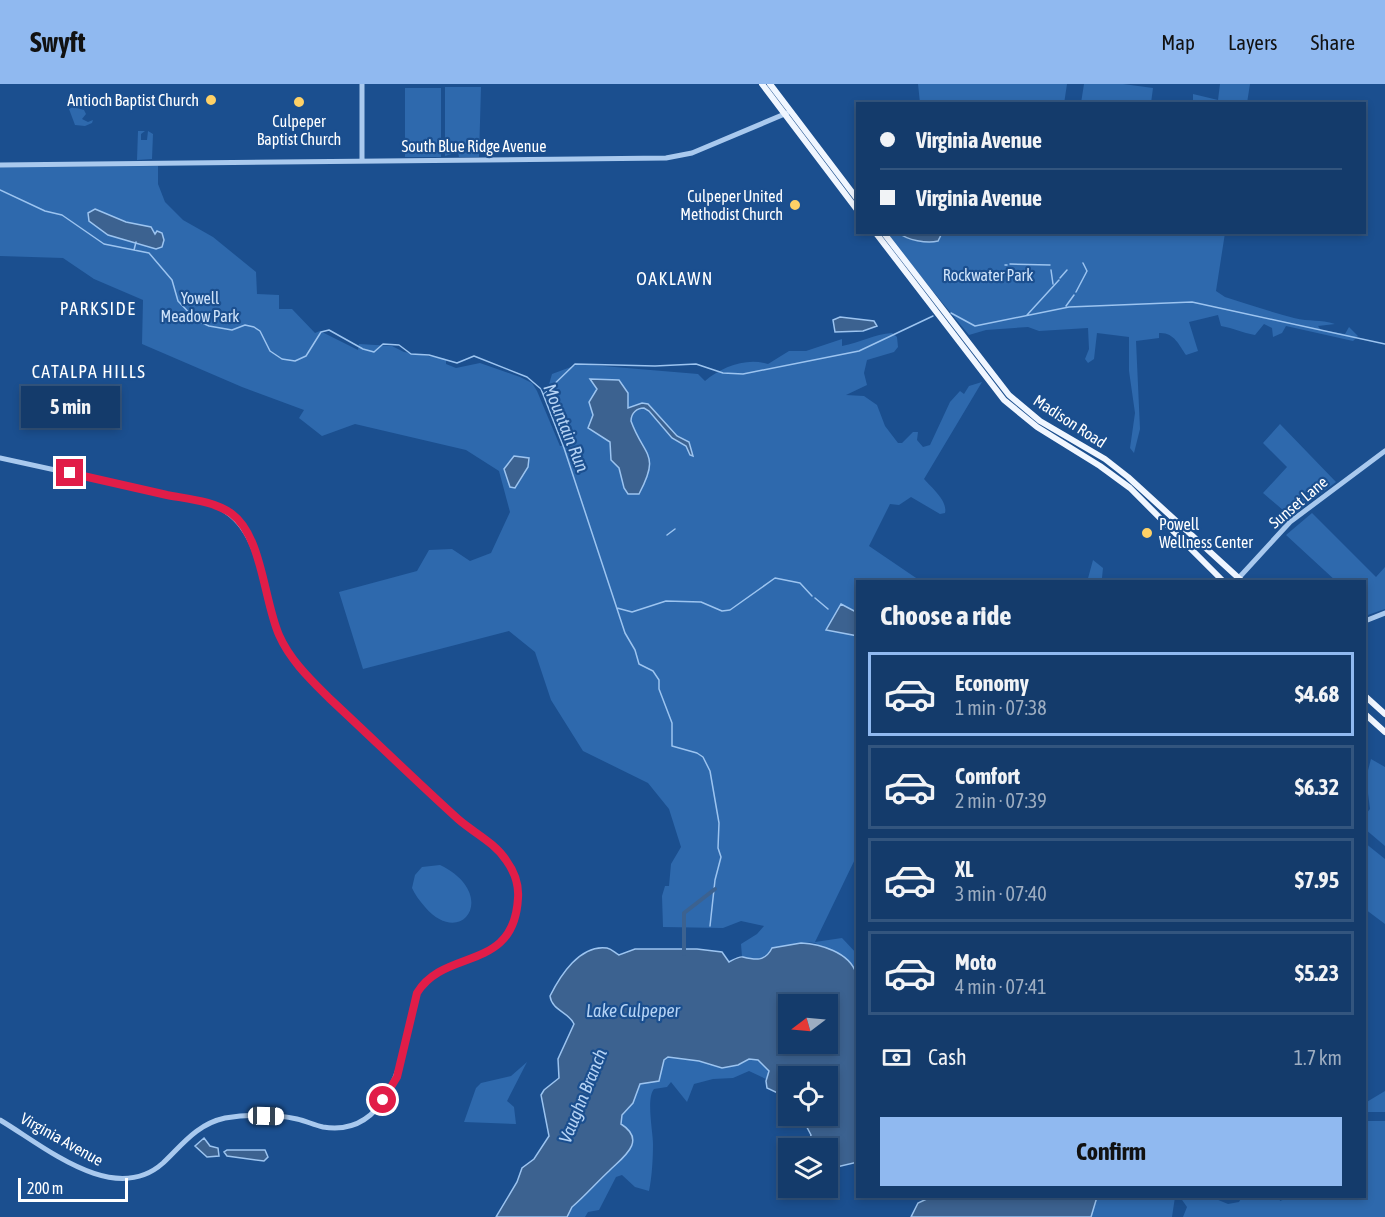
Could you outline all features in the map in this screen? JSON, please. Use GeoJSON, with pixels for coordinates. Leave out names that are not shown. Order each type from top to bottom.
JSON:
{"type":"FeatureCollection","features":[{"type":"Feature","properties":{"kind":"main road"},"geometry":{"type":"LineString","coordinates":[[762,84],[788,112],[856,197]]}},
{"type":"Feature","properties":{"kind":"main road"},"geometry":{"type":"LineString","coordinates":[[770,84],[856,208]]}},
{"type":"Feature","properties":{"kind":"main road","name":"Madison Road"},"geometry":{"type":"LineString","coordinates":[[877,234],[1004,400],[1036,427],[1094,462],[1130,488],[1222,580]]}},
{"type":"Feature","properties":{"kind":"main road","name":"Madison Road"},"geometry":{"type":"LineString","coordinates":[[885,234],[1009,395],[1040,421],[1105,459],[1128,477],[1238,580]]}},
{"type":"Feature","properties":{"kind":"main road"},"geometry":{"type":"LineString","coordinates":[[1366,697],[1385,714]]}},
{"type":"Feature","properties":{"kind":"main road"},"geometry":{"type":"LineString","coordinates":[[1366,715],[1385,732]]}},
{"type":"Feature","properties":{"kind":"street"},"geometry":{"type":"LineString","coordinates":[[362,84],[363,160]]}},
{"type":"Feature","properties":{"kind":"street","name":"South Blue Ridge Avenue"},"geometry":{"type":"LineString","coordinates":[[0,165],[671,158],[692,153],[788,112]]}},
{"type":"Feature","properties":{"kind":"street","name":"Sunset Lane"},"geometry":{"type":"LineString","coordinates":[[1240,580],[1290,522],[1385,451]]}},
{"type":"Feature","properties":{"kind":"street","name":"Virginia Avenue"},"geometry":{"type":"LineString","coordinates":[[0,458],[210,504],[233,515],[251,540],[276,627],[288,652],[305,675],[457,818],[499,851],[513,871],[518,896],[516,913],[508,932],[498,945],[475,960],[445,968],[423,982],[417,993],[395,1083],[374,1110],[355,1122],[334,1128],[280,1116],[223,1119],[194,1132],[155,1168],[133,1178],[117,1179],[96,1175],[78,1167],[0,1120]]}},
{"type":"Feature","properties":{"kind":"street"},"geometry":{"type":"LineString","coordinates":[[1366,621],[1385,613]]}},
{"type":"Feature","properties":{"kind":"green space"},"geometry":{"type":"Polygon","coordinates":[[[918,84],[1067,84],[1064,102],[920,102],[918,84]]]}},
{"type":"Feature","properties":{"kind":"green space"},"geometry":{"type":"Polygon","coordinates":[[[1084,84],[1123,84],[1153,88],[1151,102],[1081,102],[1084,84]]]}},
{"type":"Feature","properties":{"kind":"green space"},"geometry":{"type":"Polygon","coordinates":[[[1220,84],[1250,84],[1247,102],[1193,102],[1193,94],[1218,100],[1220,84]]]}},
{"type":"Feature","properties":{"kind":"green space"},"geometry":{"type":"Polygon","coordinates":[[[445,87],[481,87],[479,157],[459,157],[458,152],[445,156],[445,151],[450,150],[449,147],[445,147],[445,87]]]}},
{"type":"Feature","properties":{"kind":"green space"},"geometry":{"type":"Polygon","coordinates":[[[405,88],[441,88],[441,157],[405,157],[405,88]]]}},
{"type":"Feature","properties":{"kind":"green space"},"geometry":{"type":"Polygon","coordinates":[[[73,107],[84,110],[86,114],[82,119],[88,122],[93,120],[92,123],[85,126],[75,125],[69,109],[73,107]]]}},
{"type":"Feature","properties":{"kind":"green space"},"geometry":{"type":"Polygon","coordinates":[[[138,131],[145,131],[141,134],[141,140],[147,140],[148,131],[153,134],[152,159],[137,160],[138,131]]]}},
{"type":"Feature","properties":{"kind":"green space","name":"Yowell Meadow Park"},"geometry":{"type":"Polygon","coordinates":[[[158,166],[158,184],[165,202],[183,220],[213,237],[256,272],[257,294],[279,295],[279,309],[292,309],[315,333],[320,331],[358,350],[359,344],[392,346],[404,352],[446,359],[446,364],[456,368],[480,363],[532,383],[560,446],[565,445],[546,395],[552,374],[579,364],[698,374],[705,381],[719,371],[735,365],[752,362],[768,364],[789,351],[806,351],[842,339],[842,346],[892,333],[897,337],[898,347],[894,352],[867,360],[864,373],[867,385],[846,395],[864,396],[877,405],[885,426],[898,443],[902,443],[913,432],[918,432],[917,440],[923,447],[930,445],[950,402],[960,391],[964,394],[969,386],[982,382],[924,479],[942,499],[945,513],[940,514],[911,497],[899,505],[890,504],[869,546],[919,580],[856,580],[856,857],[815,942],[842,938],[856,953],[856,977],[847,959],[814,943],[794,945],[758,958],[742,957],[741,944],[757,934],[764,926],[741,921],[723,928],[663,927],[662,896],[665,886],[669,886],[671,864],[681,847],[669,809],[648,783],[583,751],[551,700],[535,652],[509,631],[363,669],[339,592],[417,571],[429,550],[452,549],[470,561],[491,553],[510,512],[499,471],[466,450],[355,424],[322,436],[299,418],[304,410],[242,387],[142,344],[143,300],[94,279],[63,258],[0,256],[0,167],[158,166]]]}},
{"type":"Feature","properties":{"kind":"green space","name":"Rockwater Park"},"geometry":{"type":"Polygon","coordinates":[[[886,234],[900,234],[918,241],[939,240],[941,234],[1225,234],[1216,291],[1225,297],[1285,316],[1335,324],[1318,326],[1321,330],[1345,334],[1349,327],[1358,336],[1353,341],[1286,326],[1282,333],[1273,337],[1272,328],[1264,324],[1255,335],[1221,326],[1218,315],[1189,322],[1198,351],[1186,355],[1176,340],[1164,333],[1159,333],[1159,338],[1136,341],[1140,429],[1134,453],[1130,448],[1135,413],[1129,371],[1129,337],[1097,333],[1094,359],[1088,363],[1085,359],[1089,349],[1088,328],[1039,331],[1028,327],[986,330],[969,335],[886,234]]]}},
{"type":"Feature","properties":{"kind":"green space"},"geometry":{"type":"Polygon","coordinates":[[[1280,424],[1336,482],[1290,516],[1263,493],[1287,467],[1263,443],[1280,424]]]}},
{"type":"Feature","properties":{"kind":"green space"},"geometry":{"type":"Polygon","coordinates":[[[1312,513],[1376,577],[1385,567],[1385,609],[1366,616],[1366,580],[1335,580],[1286,535],[1312,513]]]}},
{"type":"Feature","properties":{"kind":"green space"},"geometry":{"type":"Polygon","coordinates":[[[1093,560],[1103,568],[1102,578],[1104,580],[1088,580],[1093,560]]]}},
{"type":"Feature","properties":{"kind":"green space"},"geometry":{"type":"Polygon","coordinates":[[[1371,759],[1385,767],[1385,846],[1366,830],[1366,814],[1370,809],[1366,778],[1371,759]]]}},
{"type":"Feature","properties":{"kind":"green space"},"geometry":{"type":"Polygon","coordinates":[[[1366,844],[1385,859],[1385,924],[1366,910],[1366,844]]]}},
{"type":"Feature","properties":{"kind":"green space"},"geometry":{"type":"Polygon","coordinates":[[[440,865],[458,877],[468,890],[471,902],[469,913],[462,920],[451,923],[439,919],[425,907],[412,888],[415,875],[422,867],[440,865]]]}},
{"type":"Feature","properties":{"kind":"green space"},"geometry":{"type":"Polygon","coordinates":[[[669,1056],[744,1060],[754,1057],[771,1069],[768,1080],[749,1071],[733,1078],[713,1079],[694,1084],[687,1102],[671,1082],[667,1087],[654,1089],[650,1100],[653,1149],[649,1191],[635,1187],[622,1175],[616,1177],[599,1210],[588,1212],[585,1217],[567,1217],[572,1207],[610,1169],[622,1115],[639,1085],[669,1056]]]}},
{"type":"Feature","properties":{"kind":"green space"},"geometry":{"type":"Polygon","coordinates":[[[527,1062],[507,1101],[514,1107],[516,1124],[464,1122],[476,1088],[481,1083],[511,1076],[527,1062]]]}},
{"type":"Feature","properties":{"kind":"green space"},"geometry":{"type":"Polygon","coordinates":[[[1385,1091],[1385,1112],[1366,1112],[1366,1102],[1385,1091]]]}},
{"type":"Feature","properties":{"kind":"green space"},"geometry":{"type":"Polygon","coordinates":[[[1366,1121],[1385,1121],[1385,1217],[1183,1217],[1187,1207],[1181,1198],[1213,1198],[1228,1204],[1239,1202],[1241,1198],[1279,1198],[1280,1201],[1288,1198],[1366,1198],[1366,1121]]]}},
{"type":"Feature","properties":{"kind":"green space"},"geometry":{"type":"Polygon","coordinates":[[[1096,1198],[1175,1198],[1172,1217],[1089,1217],[1096,1198]]]}},
{"type":"Feature","properties":{"kind":"water"},"geometry":{"type":"Polygon","coordinates":[[[95,209],[126,222],[151,227],[155,234],[157,231],[162,233],[164,240],[162,247],[156,249],[108,235],[89,221],[88,213],[95,209]]]}},
{"type":"Feature","properties":{"kind":"water"},"geometry":{"type":"Polygon","coordinates":[[[901,234],[942,234],[938,241],[928,242],[901,234]]]}},
{"type":"Feature","properties":{"kind":"water"},"geometry":{"type":"Polygon","coordinates":[[[840,317],[874,321],[877,326],[863,331],[835,332],[833,320],[840,317]]]}},
{"type":"Feature","properties":{"kind":"water"},"geometry":{"type":"Polygon","coordinates":[[[590,379],[619,380],[628,393],[628,408],[642,403],[648,404],[677,436],[689,442],[693,456],[690,455],[686,446],[672,438],[649,411],[644,408],[637,410],[633,413],[631,421],[650,462],[646,481],[639,494],[628,494],[624,488],[619,468],[611,460],[610,442],[588,428],[593,415],[589,402],[597,389],[590,379]]]}},
{"type":"Feature","properties":{"kind":"water"},"geometry":{"type":"Polygon","coordinates":[[[514,456],[529,458],[528,467],[515,488],[510,487],[504,469],[514,456]]]}},
{"type":"Feature","properties":{"kind":"water"},"geometry":{"type":"Polygon","coordinates":[[[841,604],[856,612],[856,636],[826,630],[841,604]]]}},
{"type":"Feature","properties":{"kind":"water","name":"Lake Culpeper"},"geometry":{"type":"Polygon","coordinates":[[[801,943],[817,945],[841,955],[856,973],[856,1162],[838,1167],[838,1138],[810,1138],[806,1126],[838,1126],[838,1066],[778,1066],[778,1093],[767,1088],[766,1081],[769,1071],[758,1060],[749,1059],[738,1065],[722,1068],[699,1061],[668,1057],[664,1060],[659,1081],[640,1084],[633,1103],[622,1115],[621,1124],[629,1130],[632,1137],[630,1149],[572,1207],[567,1217],[496,1217],[517,1182],[522,1168],[534,1159],[549,1136],[541,1095],[559,1078],[558,1059],[574,1024],[554,1005],[550,996],[572,963],[588,951],[597,948],[609,949],[619,955],[635,949],[697,949],[722,952],[729,962],[741,957],[756,959],[766,956],[772,948],[801,943]]]}},
{"type":"Feature","properties":{"kind":"water"},"geometry":{"type":"Polygon","coordinates":[[[204,1138],[210,1146],[218,1148],[219,1156],[207,1157],[195,1146],[204,1138]]]}},
{"type":"Feature","properties":{"kind":"water"},"geometry":{"type":"Polygon","coordinates":[[[227,1150],[265,1150],[268,1157],[264,1161],[227,1156],[224,1152],[227,1150]]]}},
{"type":"Feature","properties":{"kind":"water"},"geometry":{"type":"Polygon","coordinates":[[[929,1198],[1097,1198],[1091,1217],[911,1217],[918,1203],[929,1198]]]}},
{"type":"Feature","properties":{"kind":"waterway","name":"Mountain Run"},"geometry":{"type":"LineString","coordinates":[[0,190],[45,211],[62,215],[104,244],[149,253],[172,280],[178,301],[196,320],[209,326],[232,330],[245,325],[254,327],[260,331],[270,351],[282,359],[295,361],[306,356],[321,332],[329,330],[363,349],[374,352],[383,344],[399,345],[411,354],[429,355],[457,363],[474,356],[527,377],[541,389],[564,448],[625,633],[635,650],[639,664],[653,671],[659,680],[659,689],[672,723],[672,746],[697,753],[703,757],[710,771],[719,823],[718,848],[721,857],[715,880],[710,926]]}},
{"type":"Feature","properties":{"kind":"waterway"},"geometry":{"type":"LineString","coordinates":[[134,250],[136,242]]}},
{"type":"Feature","properties":{"kind":"waterway"},"geometry":{"type":"LineString","coordinates":[[1076,292],[1087,271],[1083,263]]}},
{"type":"Feature","properties":{"kind":"waterway"},"geometry":{"type":"LineString","coordinates":[[1010,264],[1050,265]]}},
{"type":"Feature","properties":{"kind":"waterway"},"geometry":{"type":"LineString","coordinates":[[1051,270],[1053,284]]}},
{"type":"Feature","properties":{"kind":"waterway"},"geometry":{"type":"LineString","coordinates":[[1060,278],[1067,270]]}},
{"type":"Feature","properties":{"kind":"waterway"},"geometry":{"type":"LineString","coordinates":[[1027,315],[1059,280]]}},
{"type":"Feature","properties":{"kind":"waterway"},"geometry":{"type":"LineString","coordinates":[[1066,306],[1074,295]]}},
{"type":"Feature","properties":{"kind":"waterway"},"geometry":{"type":"LineString","coordinates":[[951,313],[975,326],[1069,307],[1192,302],[1385,344]]}},
{"type":"Feature","properties":{"kind":"waterway"},"geometry":{"type":"LineString","coordinates":[[544,394],[575,364],[655,366],[696,364],[723,373],[743,374],[859,351],[933,316]]}},
{"type":"Feature","properties":{"kind":"waterway"},"geometry":{"type":"LineString","coordinates":[[667,535],[675,529]]}},
{"type":"Feature","properties":{"kind":"waterway"},"geometry":{"type":"LineString","coordinates":[[617,608],[632,612],[666,601],[701,602],[722,611],[730,610],[775,578],[800,583],[812,596]]}},
{"type":"Feature","properties":{"kind":"waterway"},"geometry":{"type":"LineString","coordinates":[[815,598],[828,609]]}},
{"type":"Feature","properties":{"kind":"waterway"},"geometry":{"type":"LineString","coordinates":[[684,954],[684,913],[715,889]]}},
{"type":"Feature","properties":{"kind":"place","name":"Antioch Baptist Church"},"geometry":{"type":"Point","coordinates":[211,100]}},
{"type":"Feature","properties":{"kind":"place","name":"Culpeper Baptist Church"},"geometry":{"type":"Point","coordinates":[299,102]}},
{"type":"Feature","properties":{"kind":"place","name":"Culpeper United Methodist Church"},"geometry":{"type":"Point","coordinates":[795,205]}},
{"type":"Feature","properties":{"kind":"place","name":"Powell Wellness Center"},"geometry":{"type":"Point","coordinates":[1147,533]}},
{"type":"Feature","properties":{"kind":"district","name":"OAKLAWN"},"geometry":{"type":"Point","coordinates":[675,279]}},
{"type":"Feature","properties":{"kind":"district","name":"PARKSIDE"},"geometry":{"type":"Point","coordinates":[98,309]}},
{"type":"Feature","properties":{"kind":"district","name":"CATALPA HILLS"},"geometry":{"type":"Point","coordinates":[89,372]}},
{"type":"Feature","properties":{"kind":"route"},"geometry":{"type":"LineString","coordinates":[[70,473],[210,504],[233,515],[251,540],[267,601],[283,644],[305,675],[457,818],[499,851],[513,871],[518,896],[516,913],[508,932],[489,952],[475,960],[445,968],[423,982],[417,993],[395,1083],[383,1100]]}},
{"type":"Feature","properties":{"kind":"water label","name":"Vaughn Branch"},"geometry":{"type":"Point","coordinates":[583,1096]}}]}
